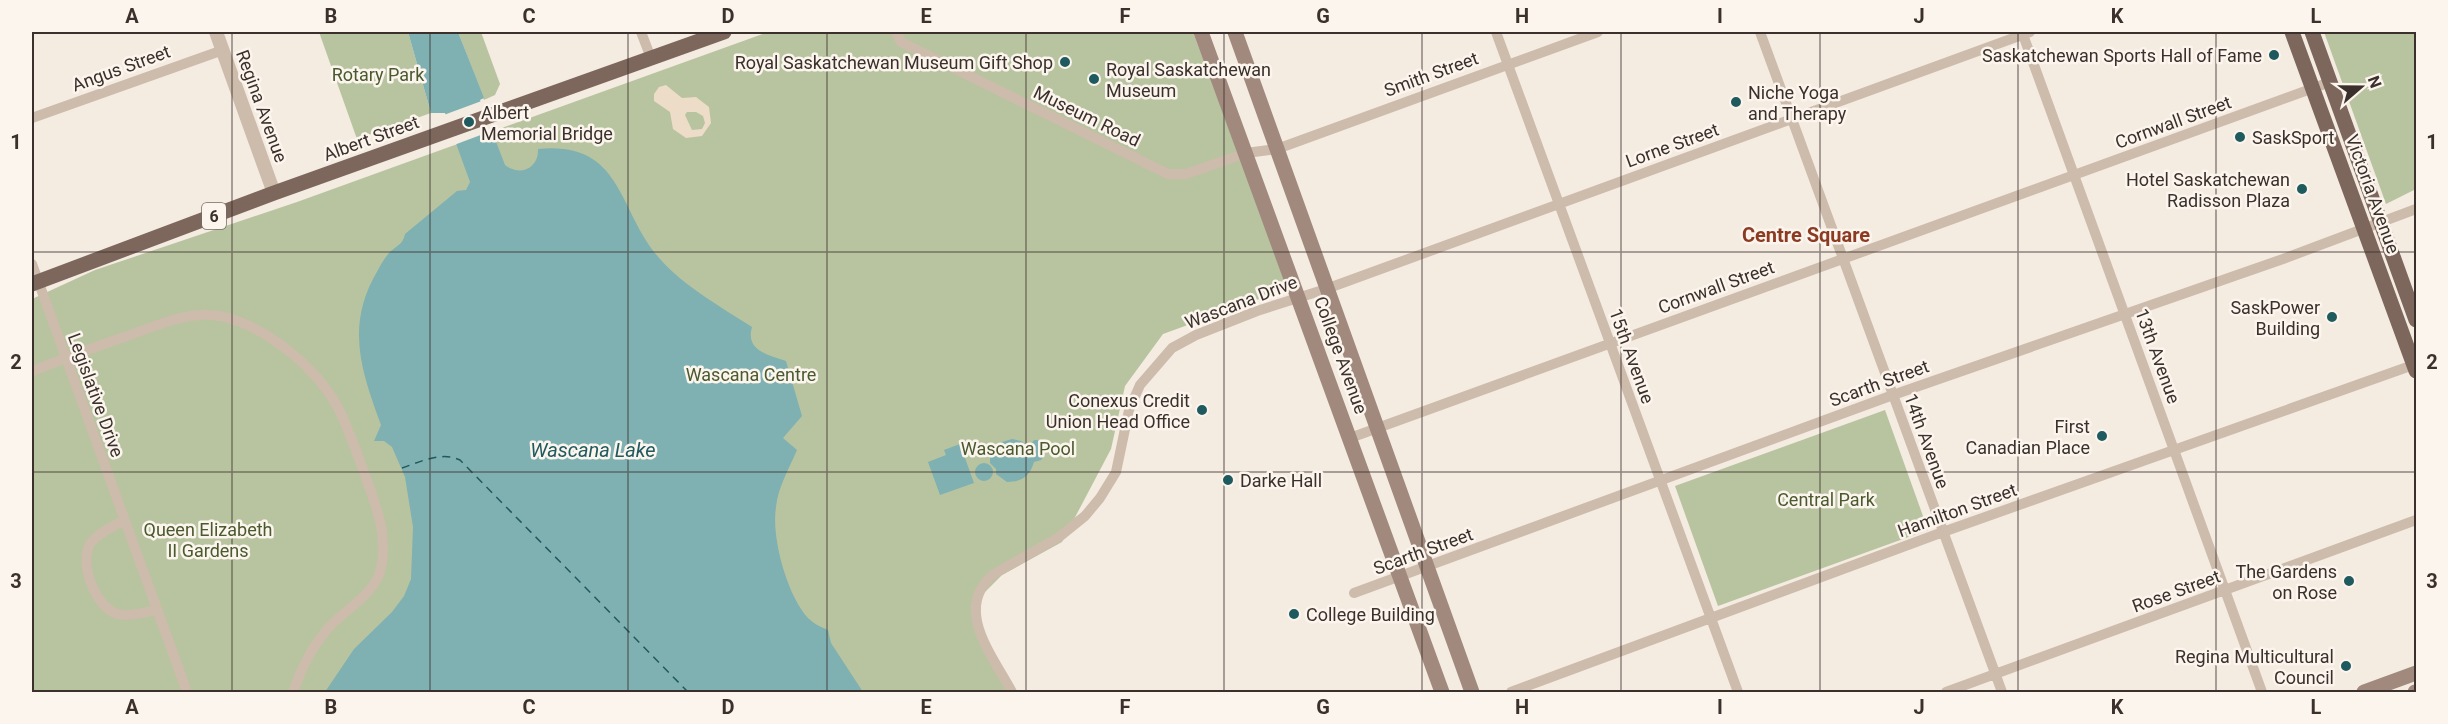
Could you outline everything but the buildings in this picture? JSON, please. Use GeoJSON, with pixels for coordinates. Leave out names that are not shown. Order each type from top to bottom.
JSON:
{"type":"FeatureCollection","features":[{"type":"Feature","properties":{"kind":"main road","name":"Albert Street"},"geometry":{"type":"LineString","coordinates":[[35,283],[292,187],[724,32]]}},
{"type":"Feature","properties":{"kind":"main road","name":"College Avenue"},"geometry":{"type":"LineString","coordinates":[[1201,32],[1442,693]]}},
{"type":"Feature","properties":{"kind":"main road","name":"College Avenue"},"geometry":{"type":"LineString","coordinates":[[1235,32],[1472,693]]}},
{"type":"Feature","properties":{"kind":"main road","name":"Victoria Avenue"},"geometry":{"type":"LineString","coordinates":[[2292,32],[2416,367]]}},
{"type":"Feature","properties":{"kind":"main road","name":"Victoria Avenue"},"geometry":{"type":"LineString","coordinates":[[2312,32],[2416,320]]}},
{"type":"Feature","properties":{"kind":"main road"},"geometry":{"type":"LineString","coordinates":[[2364,693],[2416,673]]}},
{"type":"Feature","properties":{"kind":"street","name":"Regina Avenue"},"geometry":{"type":"LineString","coordinates":[[216,32],[274,194]]}},
{"type":"Feature","properties":{"kind":"street"},"geometry":{"type":"LineString","coordinates":[[641,32],[646,60]]}},
{"type":"Feature","properties":{"kind":"street","name":"Museum Road"},"geometry":{"type":"LineString","coordinates":[[896,32],[901,42],[1168,174],[1186,174],[1246,153],[1277,149]]}},
{"type":"Feature","properties":{"kind":"street","name":"15th Avenue"},"geometry":{"type":"LineString","coordinates":[[1496,32],[1738,693]]}},
{"type":"Feature","properties":{"kind":"street","name":"Smith Street"},"geometry":{"type":"LineString","coordinates":[[1277,149],[1598,32]]}},
{"type":"Feature","properties":{"kind":"street","name":"14th Avenue"},"geometry":{"type":"LineString","coordinates":[[1760,32],[2002,693]]}},
{"type":"Feature","properties":{"kind":"street","name":"Lorne Street"},"geometry":{"type":"LineString","coordinates":[[1326,289],[2025,32]]}},
{"type":"Feature","properties":{"kind":"street","name":"13th Avenue"},"geometry":{"type":"LineString","coordinates":[[2025,32],[2074,175],[2262,693]]}},
{"type":"Feature","properties":{"kind":"street","name":"Angus Street"},"geometry":{"type":"LineString","coordinates":[[32,118],[222,50]]}},
{"type":"Feature","properties":{"kind":"street","name":"Cornwall Street"},"geometry":{"type":"LineString","coordinates":[[1350,438],[2330,82]]}},
{"type":"Feature","properties":{"kind":"street","name":"Scarth Street"},"geometry":{"type":"LineString","coordinates":[[1354,593],[1893,395],[2125,315],[2416,209]]}},
{"type":"Feature","properties":{"kind":"street","name":"Legislative Drive"},"geometry":{"type":"LineString","coordinates":[[32,264],[35,283],[66,358],[187,693]]}},
{"type":"Feature","properties":{"kind":"street","name":"Wascana Drive"},"geometry":{"type":"LineString","coordinates":[[1012,693],[977,626],[974,610],[977,596],[984,585],[994,574],[1059,537],[1085,516],[1100,498],[1116,472],[1129,410],[1140,385],[1172,348],[1196,335],[1326,289]]}},
{"type":"Feature","properties":{"kind":"street"},"geometry":{"type":"LineString","coordinates":[[32,370],[156,325],[201,315],[231,319],[255,328],[292,355],[314,375],[335,402],[346,426],[383,529],[384,548],[380,572],[365,595],[326,631],[310,655],[294,693]]}},
{"type":"Feature","properties":{"kind":"street","name":"Hamilton Street"},"geometry":{"type":"LineString","coordinates":[[1511,693],[1943,532],[2416,367]]}},
{"type":"Feature","properties":{"kind":"street"},"geometry":{"type":"LineString","coordinates":[[124,520],[96,537],[89,546],[87,557],[91,580],[98,597],[108,609],[117,614],[157,610]]}},
{"type":"Feature","properties":{"kind":"street","name":"Rose Street"},"geometry":{"type":"LineString","coordinates":[[1946,693],[2416,520]]}},
{"type":"Feature","properties":{"kind":"green space","name":"Rotary Park"},"geometry":{"type":"Polygon","coordinates":[[[319,32],[408,32],[431,113],[357,139],[319,32]]]}},
{"type":"Feature","properties":{"kind":"green space"},"geometry":{"type":"Polygon","coordinates":[[[458,32],[481,32],[500,84],[495,95],[484,100],[458,32]]]}},
{"type":"Feature","properties":{"kind":"green space","name":"Wascana Centre"},"geometry":{"type":"Polygon","coordinates":[[[768,32],[1193,32],[1289,288],[1163,334],[1125,386],[1111,449],[1062,542],[1002,575],[981,596],[980,626],[1016,692],[32,692],[32,299],[95,270],[297,202],[768,32]]]}},
{"type":"Feature","properties":{"kind":"green space"},"geometry":{"type":"Polygon","coordinates":[[[2324,32],[2416,32],[2416,189],[2386,204],[2324,32]]]}},
{"type":"Feature","properties":{"kind":"green space","name":"Central Park"},"geometry":{"type":"Polygon","coordinates":[[[1885,410],[1928,530],[1718,606],[1675,486],[1885,410]]]}},
{"type":"Feature","properties":{"kind":"shaded area"},"geometry":{"type":"Polygon","coordinates":[[[666,85],[682,98],[696,97],[709,107],[711,123],[702,136],[686,138],[673,129],[670,112],[654,101],[654,94],[659,87],[666,85]],[[687,112],[685,115],[692,130],[702,129],[705,123],[703,116],[696,112],[687,112]]]}},
{"type":"Feature","properties":{"kind":"water","name":"Wascana Lake"},"geometry":{"type":"Polygon","coordinates":[[[408,32],[458,32],[484,98],[480,100],[505,165],[511,169],[528,169],[535,161],[538,149],[566,149],[587,156],[603,168],[615,183],[646,240],[660,259],[692,288],[752,327],[752,342],[755,347],[766,354],[786,361],[802,416],[783,438],[797,450],[781,485],[777,500],[775,519],[778,549],[787,581],[800,608],[810,620],[828,630],[831,643],[863,692],[325,692],[354,649],[392,612],[404,596],[411,579],[413,527],[405,477],[392,447],[384,441],[374,441],[381,425],[367,385],[360,348],[359,329],[362,310],[368,290],[381,265],[389,253],[402,242],[405,234],[457,191],[466,190],[470,182],[445,113],[431,113],[408,32]]]}},
{"type":"Feature","properties":{"kind":"water"},"geometry":{"type":"Polygon","coordinates":[[[1012,439],[1021,441],[1029,447],[1034,440],[1041,440],[1045,453],[1041,460],[1034,462],[1025,477],[1007,482],[996,474],[996,469],[990,463],[990,457],[999,443],[1012,439]]]}},
{"type":"Feature","properties":{"kind":"water"},"geometry":{"type":"Polygon","coordinates":[[[960,444],[974,483],[940,495],[928,462],[946,455],[944,450],[960,444]]]}},
{"type":"Feature","properties":{"kind":"water"},"geometry":{"type":"Polygon","coordinates":[[[984,463],[990,466],[993,472],[990,478],[984,481],[978,478],[975,472],[978,466],[984,463]]]}},
{"type":"Feature","properties":{"kind":"pier"},"geometry":{"type":"Polygon","coordinates":[[[487,99],[484,102],[494,130],[454,145],[443,116],[441,116],[487,99]]]}},
{"type":"Feature","properties":{"kind":"ferry route"},"geometry":{"type":"LineString","coordinates":[[402,468],[438,457],[460,460],[688,692]]}},
{"type":"Feature","properties":{"kind":"place","name":"Saskatchewan Sports Hall of Fame"},"geometry":{"type":"Point","coordinates":[2274,55]}},
{"type":"Feature","properties":{"kind":"place","name":"Royal Saskatchewan Museum Gift Shop"},"geometry":{"type":"Point","coordinates":[1065,62]}},
{"type":"Feature","properties":{"kind":"place","name":"Royal Saskatchewan Museum"},"geometry":{"type":"Point","coordinates":[1094,79]}},
{"type":"Feature","properties":{"kind":"place","name":"Niche Yoga and Therapy"},"geometry":{"type":"Point","coordinates":[1736,102]}},
{"type":"Feature","properties":{"kind":"place","name":"Albert Memorial Bridge"},"geometry":{"type":"Point","coordinates":[469,122]}},
{"type":"Feature","properties":{"kind":"place","name":"SaskSport"},"geometry":{"type":"Point","coordinates":[2240,137]}},
{"type":"Feature","properties":{"kind":"place","name":"Hotel Saskatchewan Radisson Plaza"},"geometry":{"type":"Point","coordinates":[2302,189]}},
{"type":"Feature","properties":{"kind":"place","name":"SaskPower Building"},"geometry":{"type":"Point","coordinates":[2332,317]}},
{"type":"Feature","properties":{"kind":"place","name":"Conexus Credit Union Head Office"},"geometry":{"type":"Point","coordinates":[1202,410]}},
{"type":"Feature","properties":{"kind":"place","name":"First Canadian Place"},"geometry":{"type":"Point","coordinates":[2102,436]}},
{"type":"Feature","properties":{"kind":"place","name":"Darke Hall"},"geometry":{"type":"Point","coordinates":[1228,480]}},
{"type":"Feature","properties":{"kind":"place","name":"The Gardens on Rose"},"geometry":{"type":"Point","coordinates":[2349,581]}},
{"type":"Feature","properties":{"kind":"place","name":"College Building"},"geometry":{"type":"Point","coordinates":[1294,614]}},
{"type":"Feature","properties":{"kind":"place","name":"Regina Multicultural Council"},"geometry":{"type":"Point","coordinates":[2346,666]}},
{"type":"Feature","properties":{"kind":"district","name":"Centre Square"},"geometry":{"type":"Point","coordinates":[1806,235]}},
{"type":"Feature","properties":{"kind":"park label","name":"Wascana Pool"},"geometry":{"type":"Point","coordinates":[1018,448]}},
{"type":"Feature","properties":{"kind":"park label","name":"Queen Elizabeth II Gardens"},"geometry":{"type":"Point","coordinates":[208,539]}}]}
